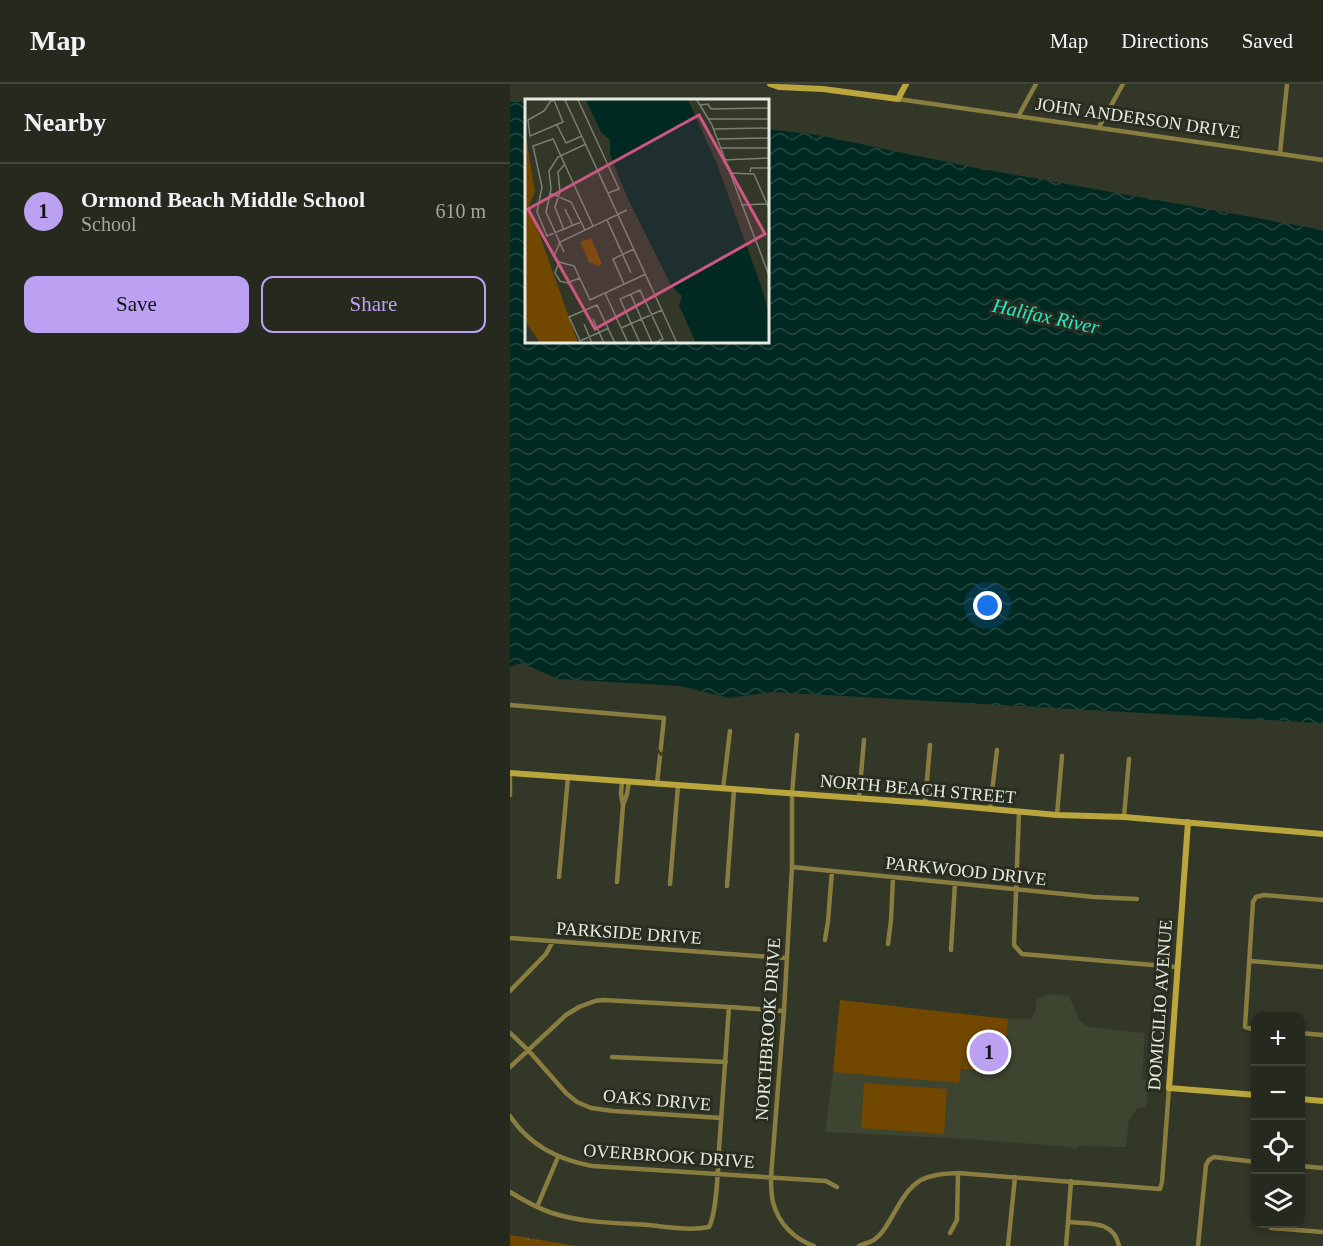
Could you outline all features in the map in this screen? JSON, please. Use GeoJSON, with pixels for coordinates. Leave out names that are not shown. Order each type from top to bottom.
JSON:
{"type":"FeatureCollection","features":[{"type":"Feature","properties":{"kind":"street","name":"JOHN ANDERSON DRIVE"},"geometry":{"type":"LineString","coordinates":[[770,84],[788,88],[814,86],[1323,160]]}},
{"type":"Feature","properties":{"kind":"street"},"geometry":{"type":"LineString","coordinates":[[898,99],[906,84]]}},
{"type":"Feature","properties":{"kind":"street"},"geometry":{"type":"LineString","coordinates":[[1019,115],[1036,84]]}},
{"type":"Feature","properties":{"kind":"street"},"geometry":{"type":"LineString","coordinates":[[1099,127],[1123,84]]}},
{"type":"Feature","properties":{"kind":"street"},"geometry":{"type":"LineString","coordinates":[[1280,153],[1287,84]]}},
{"type":"Feature","properties":{"kind":"street"},"geometry":{"type":"LineString","coordinates":[[510,705],[664,717],[657,784]]}},
{"type":"Feature","properties":{"kind":"street"},"geometry":{"type":"LineString","coordinates":[[723,789],[730,731]]}},
{"type":"Feature","properties":{"kind":"street","name":"NORTHBROOK DRIVE"},"geometry":{"type":"LineString","coordinates":[[797,735],[792,794],[792,867],[784,1011],[771,1177],[773,1202],[778,1216],[796,1238],[814,1246]]}},
{"type":"Feature","properties":{"kind":"street"},"geometry":{"type":"LineString","coordinates":[[859,798],[864,740]]}},
{"type":"Feature","properties":{"kind":"street"},"geometry":{"type":"LineString","coordinates":[[925,803],[930,745]]}},
{"type":"Feature","properties":{"kind":"street"},"geometry":{"type":"LineString","coordinates":[[990,809],[997,750]]}},
{"type":"Feature","properties":{"kind":"street"},"geometry":{"type":"LineString","coordinates":[[1057,815],[1062,756]]}},
{"type":"Feature","properties":{"kind":"street"},"geometry":{"type":"LineString","coordinates":[[1124,817],[1129,759]]}},
{"type":"Feature","properties":{"kind":"street"},"geometry":{"type":"LineString","coordinates":[[510,772],[510,795]]}},
{"type":"Feature","properties":{"kind":"street","name":"NORTH BEACH STREET"},"geometry":{"type":"LineString","coordinates":[[510,772],[1057,815],[1124,817],[1323,834]]}},
{"type":"Feature","properties":{"kind":"street"},"geometry":{"type":"LineString","coordinates":[[559,877],[568,777]]}},
{"type":"Feature","properties":{"kind":"street"},"geometry":{"type":"LineString","coordinates":[[617,882],[623,805],[627,794],[625,781]]}},
{"type":"Feature","properties":{"kind":"street"},"geometry":{"type":"LineString","coordinates":[[670,884],[678,785]]}},
{"type":"Feature","properties":{"kind":"street"},"geometry":{"type":"LineString","coordinates":[[727,886],[734,789]]}},
{"type":"Feature","properties":{"kind":"street"},"geometry":{"type":"LineString","coordinates":[[1019,812],[1014,945],[1022,954],[1177,967]]}},
{"type":"Feature","properties":{"kind":"street","name":"DOMICILIO AVENUE"},"geometry":{"type":"LineString","coordinates":[[1071,1181],[1160,1188],[1162,1182],[1188,822]]}},
{"type":"Feature","properties":{"kind":"street","name":"PARKWOOD DRIVE"},"geometry":{"type":"LineString","coordinates":[[792,867],[1094,897],[1137,899]]}},
{"type":"Feature","properties":{"kind":"street"},"geometry":{"type":"LineString","coordinates":[[825,940],[832,871]]}},
{"type":"Feature","properties":{"kind":"street"},"geometry":{"type":"LineString","coordinates":[[888,944],[893,877]]}},
{"type":"Feature","properties":{"kind":"street"},"geometry":{"type":"LineString","coordinates":[[951,950],[956,883]]}},
{"type":"Feature","properties":{"kind":"street"},"geometry":{"type":"LineString","coordinates":[[1251,1029],[1245,1027],[1253,902],[1256,897],[1264,895],[1323,900]]}},
{"type":"Feature","properties":{"kind":"street","name":"PARKSIDE DRIVE"},"geometry":{"type":"LineString","coordinates":[[510,938],[786,958]]}},
{"type":"Feature","properties":{"kind":"street"},"geometry":{"type":"LineString","coordinates":[[510,991],[546,954],[553,941]]}},
{"type":"Feature","properties":{"kind":"street"},"geometry":{"type":"LineString","coordinates":[[1250,961],[1323,967]]}},
{"type":"Feature","properties":{"kind":"street"},"geometry":{"type":"LineString","coordinates":[[510,1067],[566,1015],[595,1001],[784,1011]]}},
{"type":"Feature","properties":{"kind":"street"},"geometry":{"type":"LineString","coordinates":[[510,1192],[537,1207],[569,1217],[679,1228],[709,1227],[714,1213],[729,1007]]}},
{"type":"Feature","properties":{"kind":"street"},"geometry":{"type":"LineString","coordinates":[[510,1033],[528,1050]]}},
{"type":"Feature","properties":{"kind":"street"},"geometry":{"type":"LineString","coordinates":[[1305,1033],[1323,1035]]}},
{"type":"Feature","properties":{"kind":"street","name":"OAKS DRIVE"},"geometry":{"type":"LineString","coordinates":[[528,1050],[566,1093],[577,1102],[591,1108],[721,1118]]}},
{"type":"Feature","properties":{"kind":"street"},"geometry":{"type":"LineString","coordinates":[[612,1057],[726,1062]]}},
{"type":"Feature","properties":{"kind":"street"},"geometry":{"type":"LineString","coordinates":[[1169,1088],[1251,1095]]}},
{"type":"Feature","properties":{"kind":"street"},"geometry":{"type":"LineString","coordinates":[[1305,1099],[1323,1101]]}},
{"type":"Feature","properties":{"kind":"street","name":"OVERBROOK DRIVE"},"geometry":{"type":"LineString","coordinates":[[510,1116],[540,1147],[558,1157],[577,1163],[592,1166],[826,1181],[837,1187]]}},
{"type":"Feature","properties":{"kind":"street"},"geometry":{"type":"LineString","coordinates":[[537,1207],[558,1157]]}},
{"type":"Feature","properties":{"kind":"street"},"geometry":{"type":"LineString","coordinates":[[1198,1246],[1206,1165],[1209,1160],[1214,1157],[1251,1161]]}},
{"type":"Feature","properties":{"kind":"street"},"geometry":{"type":"LineString","coordinates":[[1305,1166],[1323,1168]]}},
{"type":"Feature","properties":{"kind":"street"},"geometry":{"type":"LineString","coordinates":[[950,1233],[957,1220],[958,1173]]}},
{"type":"Feature","properties":{"kind":"street"},"geometry":{"type":"LineString","coordinates":[[859,1246],[873,1241],[882,1231],[904,1195],[912,1187],[938,1174],[958,1173],[1071,1181],[1066,1246]]}},
{"type":"Feature","properties":{"kind":"street"},"geometry":{"type":"LineString","coordinates":[[1008,1246],[1015,1178]]}},
{"type":"Feature","properties":{"kind":"street"},"geometry":{"type":"LineString","coordinates":[[1068,1222],[1109,1228],[1116,1235],[1119,1246]]}},
{"type":"Feature","properties":{"kind":"street"},"geometry":{"type":"LineString","coordinates":[[1271,1228],[1323,1232]]}},
{"type":"Feature","properties":{"kind":"street"},"geometry":{"type":"LineString","coordinates":[[873,1241],[877,1246]]}},
{"type":"Feature","properties":{"kind":"shaded area"},"geometry":{"type":"Polygon","coordinates":[[[1048,994],[1069,996],[1079,1020],[1088,1027],[1145,1033],[1142,1079],[1149,1080],[1146,1107],[1138,1108],[1129,1119],[1126,1147],[1080,1146],[1074,1150],[1071,1147],[966,1139],[825,1132],[840,1000],[967,1015],[1031,1019],[1035,1012],[1037,999],[1048,994]]]}},
{"type":"Feature","properties":{"kind":"green space"},"geometry":{"type":"Polygon","coordinates":[[[840,1000],[1008,1019],[1006,1044],[991,1043],[989,1071],[962,1069],[963,1051],[959,1083],[833,1072],[840,1000]]]}},
{"type":"Feature","properties":{"kind":"green space"},"geometry":{"type":"Polygon","coordinates":[[[864,1083],[947,1089],[944,1134],[861,1128],[864,1083]]]}},
{"type":"Feature","properties":{"kind":"green space"},"geometry":{"type":"Polygon","coordinates":[[[510,1235],[577,1246],[510,1246],[510,1235]]]}},
{"type":"Feature","properties":{"kind":"water","name":"Halifax River"},"geometry":{"type":"Polygon","coordinates":[[[510,102],[525,102],[525,344],[770,344],[770,129],[817,135],[971,167],[1323,230],[1323,722],[773,692],[729,698],[680,686],[558,679],[522,663],[510,667],[510,102]]]}},
{"type":"Feature","properties":{"kind":"place","name":"Ormond Beach Middle School"},"geometry":{"type":"Point","coordinates":[989,1052]}}]}
